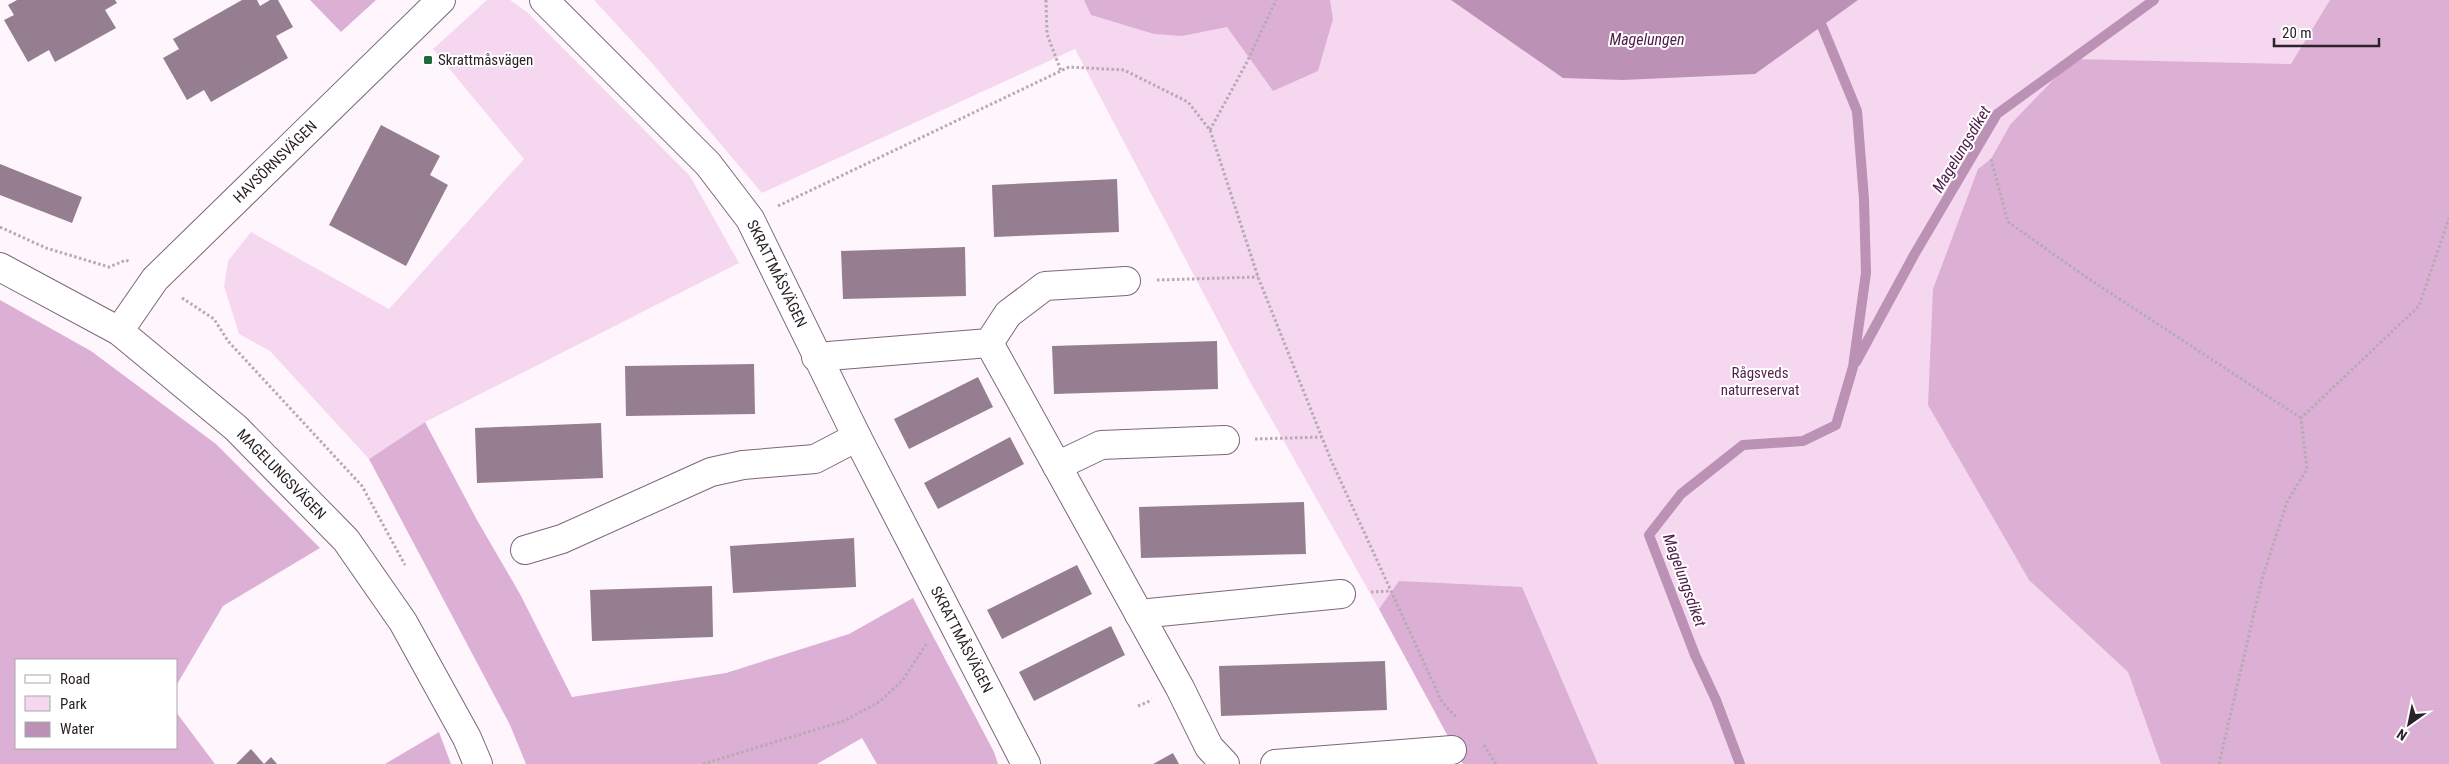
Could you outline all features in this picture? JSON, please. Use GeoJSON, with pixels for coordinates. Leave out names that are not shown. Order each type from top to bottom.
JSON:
{"type":"FeatureCollection","features":[{"type":"Feature","properties":{"kind":"street","name":"HAVSÖRNSVÄGEN"},"geometry":{"type":"LineString","coordinates":[[119,331],[155,279],[441,0]]}},
{"type":"Feature","properties":{"kind":"street","name":"SKRATTMÅSVÄGEN"},"geometry":{"type":"LineString","coordinates":[[544,0],[708,164],[750,219],[816,357],[1026,764]]}},
{"type":"Feature","properties":{"kind":"street","name":"MAGELUNGSVÄGEN"},"geometry":{"type":"LineString","coordinates":[[0,267],[119,331],[236,428],[346,540],[403,622],[468,738],[478,764]]}},
{"type":"Feature","properties":{"kind":"street"},"geometry":{"type":"LineString","coordinates":[[989,343],[1008,314],[1045,286],[1126,282]]}},
{"type":"Feature","properties":{"kind":"street"},"geometry":{"type":"LineString","coordinates":[[816,357],[989,343]]}},
{"type":"Feature","properties":{"kind":"street"},"geometry":{"type":"LineString","coordinates":[[989,343],[1139,614],[1209,747],[1225,764]]}},
{"type":"Feature","properties":{"kind":"street"},"geometry":{"type":"LineString","coordinates":[[525,550],[562,540],[711,472],[742,465],[815,459],[857,437]]}},
{"type":"Feature","properties":{"kind":"street"},"geometry":{"type":"LineString","coordinates":[[1057,466],[1101,444],[1225,440]]}},
{"type":"Feature","properties":{"kind":"street"},"geometry":{"type":"LineString","coordinates":[[1139,614],[1341,594]]}},
{"type":"Feature","properties":{"kind":"street"},"geometry":{"type":"LineString","coordinates":[[1275,764],[1452,750]]}},
{"type":"Feature","properties":{"kind":"path"},"geometry":{"type":"LineString","coordinates":[[1046,0],[1047,34],[1061,71]]}},
{"type":"Feature","properties":{"kind":"path"},"geometry":{"type":"LineString","coordinates":[[1210,130],[1247,62],[1276,0]]}},
{"type":"Feature","properties":{"kind":"path"},"geometry":{"type":"LineString","coordinates":[[750,219],[1069,67],[1124,70],[1188,102],[1210,130],[1258,277],[1322,438],[1442,702],[1460,721]]}},
{"type":"Feature","properties":{"kind":"path"},"geometry":{"type":"LineString","coordinates":[[1991,159],[2008,222],[2086,277],[2301,418]]}},
{"type":"Feature","properties":{"kind":"path"},"geometry":{"type":"LineString","coordinates":[[2301,418],[2419,306],[2449,218]]}},
{"type":"Feature","properties":{"kind":"path"},"geometry":{"type":"LineString","coordinates":[[0,227],[46,248],[109,267]]}},
{"type":"Feature","properties":{"kind":"path"},"geometry":{"type":"LineString","coordinates":[[1126,282],[1258,277]]}},
{"type":"Feature","properties":{"kind":"path"},"geometry":{"type":"LineString","coordinates":[[2219,764],[2262,579],[2287,502],[2307,469],[2301,418]]}},
{"type":"Feature","properties":{"kind":"path"},"geometry":{"type":"LineString","coordinates":[[1225,440],[1322,438]]}},
{"type":"Feature","properties":{"kind":"path"},"geometry":{"type":"LineString","coordinates":[[703,764],[844,721],[879,702],[902,681],[948,611]]}},
{"type":"Feature","properties":{"kind":"path"},"geometry":{"type":"LineString","coordinates":[[1480,740],[1496,764]]}},
{"type":"Feature","properties":{"kind":"green space"},"geometry":{"type":"Polygon","coordinates":[[[487,0],[510,0],[527,12],[690,176],[739,263],[425,422],[369,459],[270,351],[239,334],[224,286],[228,261],[251,232],[389,309],[524,159],[433,49],[487,0]]]}},
{"type":"Feature","properties":{"kind":"green space","name":"Rågsveds naturreservat"},"geometry":{"type":"Polygon","coordinates":[[[594,0],[2449,0],[2449,764],[1463,764],[1379,609],[1248,378],[1075,49],[762,193],[652,63],[594,0]]]}},
{"type":"Feature","properties":{"kind":"shaded area"},"geometry":{"type":"Polygon","coordinates":[[[310,0],[376,0],[341,32],[310,0]]]}},
{"type":"Feature","properties":{"kind":"shaded area"},"geometry":{"type":"Polygon","coordinates":[[[1084,0],[1330,0],[1333,19],[1318,71],[1273,91],[1227,27],[1182,36],[1154,34],[1091,15],[1084,0]]]}},
{"type":"Feature","properties":{"kind":"shaded area"},"geometry":{"type":"Polygon","coordinates":[[[2330,0],[2449,0],[2449,764],[2161,764],[2128,672],[2029,580],[1928,405],[1933,289],[1978,169],[1991,159],[2010,125],[2073,59],[2291,64],[2330,0]]]}},
{"type":"Feature","properties":{"kind":"shaded area"},"geometry":{"type":"Polygon","coordinates":[[[0,300],[91,351],[216,444],[320,548],[223,606],[178,683],[178,659],[15,659],[15,749],[178,749],[178,715],[215,764],[0,764],[0,300]]]}},
{"type":"Feature","properties":{"kind":"shaded area"},"geometry":{"type":"Polygon","coordinates":[[[425,422],[477,520],[520,594],[572,697],[726,673],[849,634],[913,598],[994,752],[998,764],[877,764],[862,738],[817,764],[526,764],[510,725],[369,459],[425,422]]]}},
{"type":"Feature","properties":{"kind":"shaded area"},"geometry":{"type":"Polygon","coordinates":[[[1399,581],[1522,587],[1598,764],[1463,764],[1379,609],[1399,581]]]}},
{"type":"Feature","properties":{"kind":"shaded area"},"geometry":{"type":"Polygon","coordinates":[[[439,732],[451,764],[385,764],[439,732]]]}},
{"type":"Feature","properties":{"kind":"water","name":"Magelungen"},"geometry":{"type":"Polygon","coordinates":[[[1451,0],[1858,0],[1755,74],[1623,80],[1563,78],[1451,0]]]}},
{"type":"Feature","properties":{"kind":"building"},"geometry":{"type":"Polygon","coordinates":[[[17,0],[115,0],[117,3],[105,10],[116,28],[55,62],[49,50],[28,62],[4,20],[14,15],[8,5],[17,0]]]}},
{"type":"Feature","properties":{"kind":"building"},"geometry":{"type":"Polygon","coordinates":[[[242,0],[257,0],[260,6],[270,0],[278,0],[293,27],[276,36],[288,58],[211,102],[204,90],[187,100],[163,58],[179,49],[173,39],[242,0]]]}},
{"type":"Feature","properties":{"kind":"building"},"geometry":{"type":"Polygon","coordinates":[[[381,125],[440,156],[430,175],[448,185],[406,266],[329,225],[381,125]]]}},
{"type":"Feature","properties":{"kind":"building"},"geometry":{"type":"Polygon","coordinates":[[[0,164],[82,197],[72,223],[0,195],[0,164]]]}},
{"type":"Feature","properties":{"kind":"building"},"geometry":{"type":"Polygon","coordinates":[[[1117,179],[1119,232],[994,237],[992,185],[1117,179]]]}},
{"type":"Feature","properties":{"kind":"building"},"geometry":{"type":"Polygon","coordinates":[[[965,247],[966,296],[843,299],[841,251],[965,247]]]}},
{"type":"Feature","properties":{"kind":"building"},"geometry":{"type":"Polygon","coordinates":[[[1217,341],[1218,389],[1054,394],[1052,346],[1217,341]]]}},
{"type":"Feature","properties":{"kind":"building"},"geometry":{"type":"Polygon","coordinates":[[[754,364],[755,414],[626,416],[625,366],[754,364]]]}},
{"type":"Feature","properties":{"kind":"building"},"geometry":{"type":"Polygon","coordinates":[[[978,377],[993,407],[909,449],[894,419],[978,377]]]}},
{"type":"Feature","properties":{"kind":"building"},"geometry":{"type":"Polygon","coordinates":[[[601,423],[603,478],[477,483],[475,428],[601,423]]]}},
{"type":"Feature","properties":{"kind":"building"},"geometry":{"type":"Polygon","coordinates":[[[1010,437],[1024,464],[938,509],[924,483],[1010,437]]]}},
{"type":"Feature","properties":{"kind":"building"},"geometry":{"type":"Polygon","coordinates":[[[1304,502],[1306,554],[1141,558],[1139,507],[1304,502]]]}},
{"type":"Feature","properties":{"kind":"building"},"geometry":{"type":"Polygon","coordinates":[[[854,538],[856,587],[733,593],[730,546],[854,538]]]}},
{"type":"Feature","properties":{"kind":"building"},"geometry":{"type":"Polygon","coordinates":[[[1077,565],[1092,594],[1002,639],[987,610],[1077,565]]]}},
{"type":"Feature","properties":{"kind":"building"},"geometry":{"type":"Polygon","coordinates":[[[712,586],[713,637],[592,641],[590,590],[712,586]]]}},
{"type":"Feature","properties":{"kind":"building"},"geometry":{"type":"Polygon","coordinates":[[[1111,626],[1125,655],[1034,701],[1019,672],[1111,626]]]}},
{"type":"Feature","properties":{"kind":"building"},"geometry":{"type":"Polygon","coordinates":[[[1385,661],[1387,710],[1221,716],[1219,666],[1385,661]]]}},
{"type":"Feature","properties":{"kind":"building"},"geometry":{"type":"Polygon","coordinates":[[[251,749],[264,764],[236,764],[251,749]]]}},
{"type":"Feature","properties":{"kind":"building"},"geometry":{"type":"Polygon","coordinates":[[[1173,753],[1179,764],[1153,764],[1173,753]]]}},
{"type":"Feature","properties":{"kind":"building"},"geometry":{"type":"Polygon","coordinates":[[[271,757],[277,764],[264,764],[271,757]]]}},
{"type":"Feature","properties":{"kind":"waterway","name":"Magelungsdiket"},"geometry":{"type":"LineString","coordinates":[[1856,362],[1914,255],[1997,114],[2154,0]]}},
{"type":"Feature","properties":{"kind":"waterway","name":"Magelungsdiket"},"geometry":{"type":"LineString","coordinates":[[1740,764],[1716,700],[1695,655],[1649,535],[1681,494],[1743,445],[1803,441],[1836,425],[1853,367],[1866,273],[1864,199],[1857,111],[1822,26]]}},
{"type":"Feature","properties":{"kind":"place","name":"Skrattmåsvägen"},"geometry":{"type":"Point","coordinates":[428,60]}}]}
